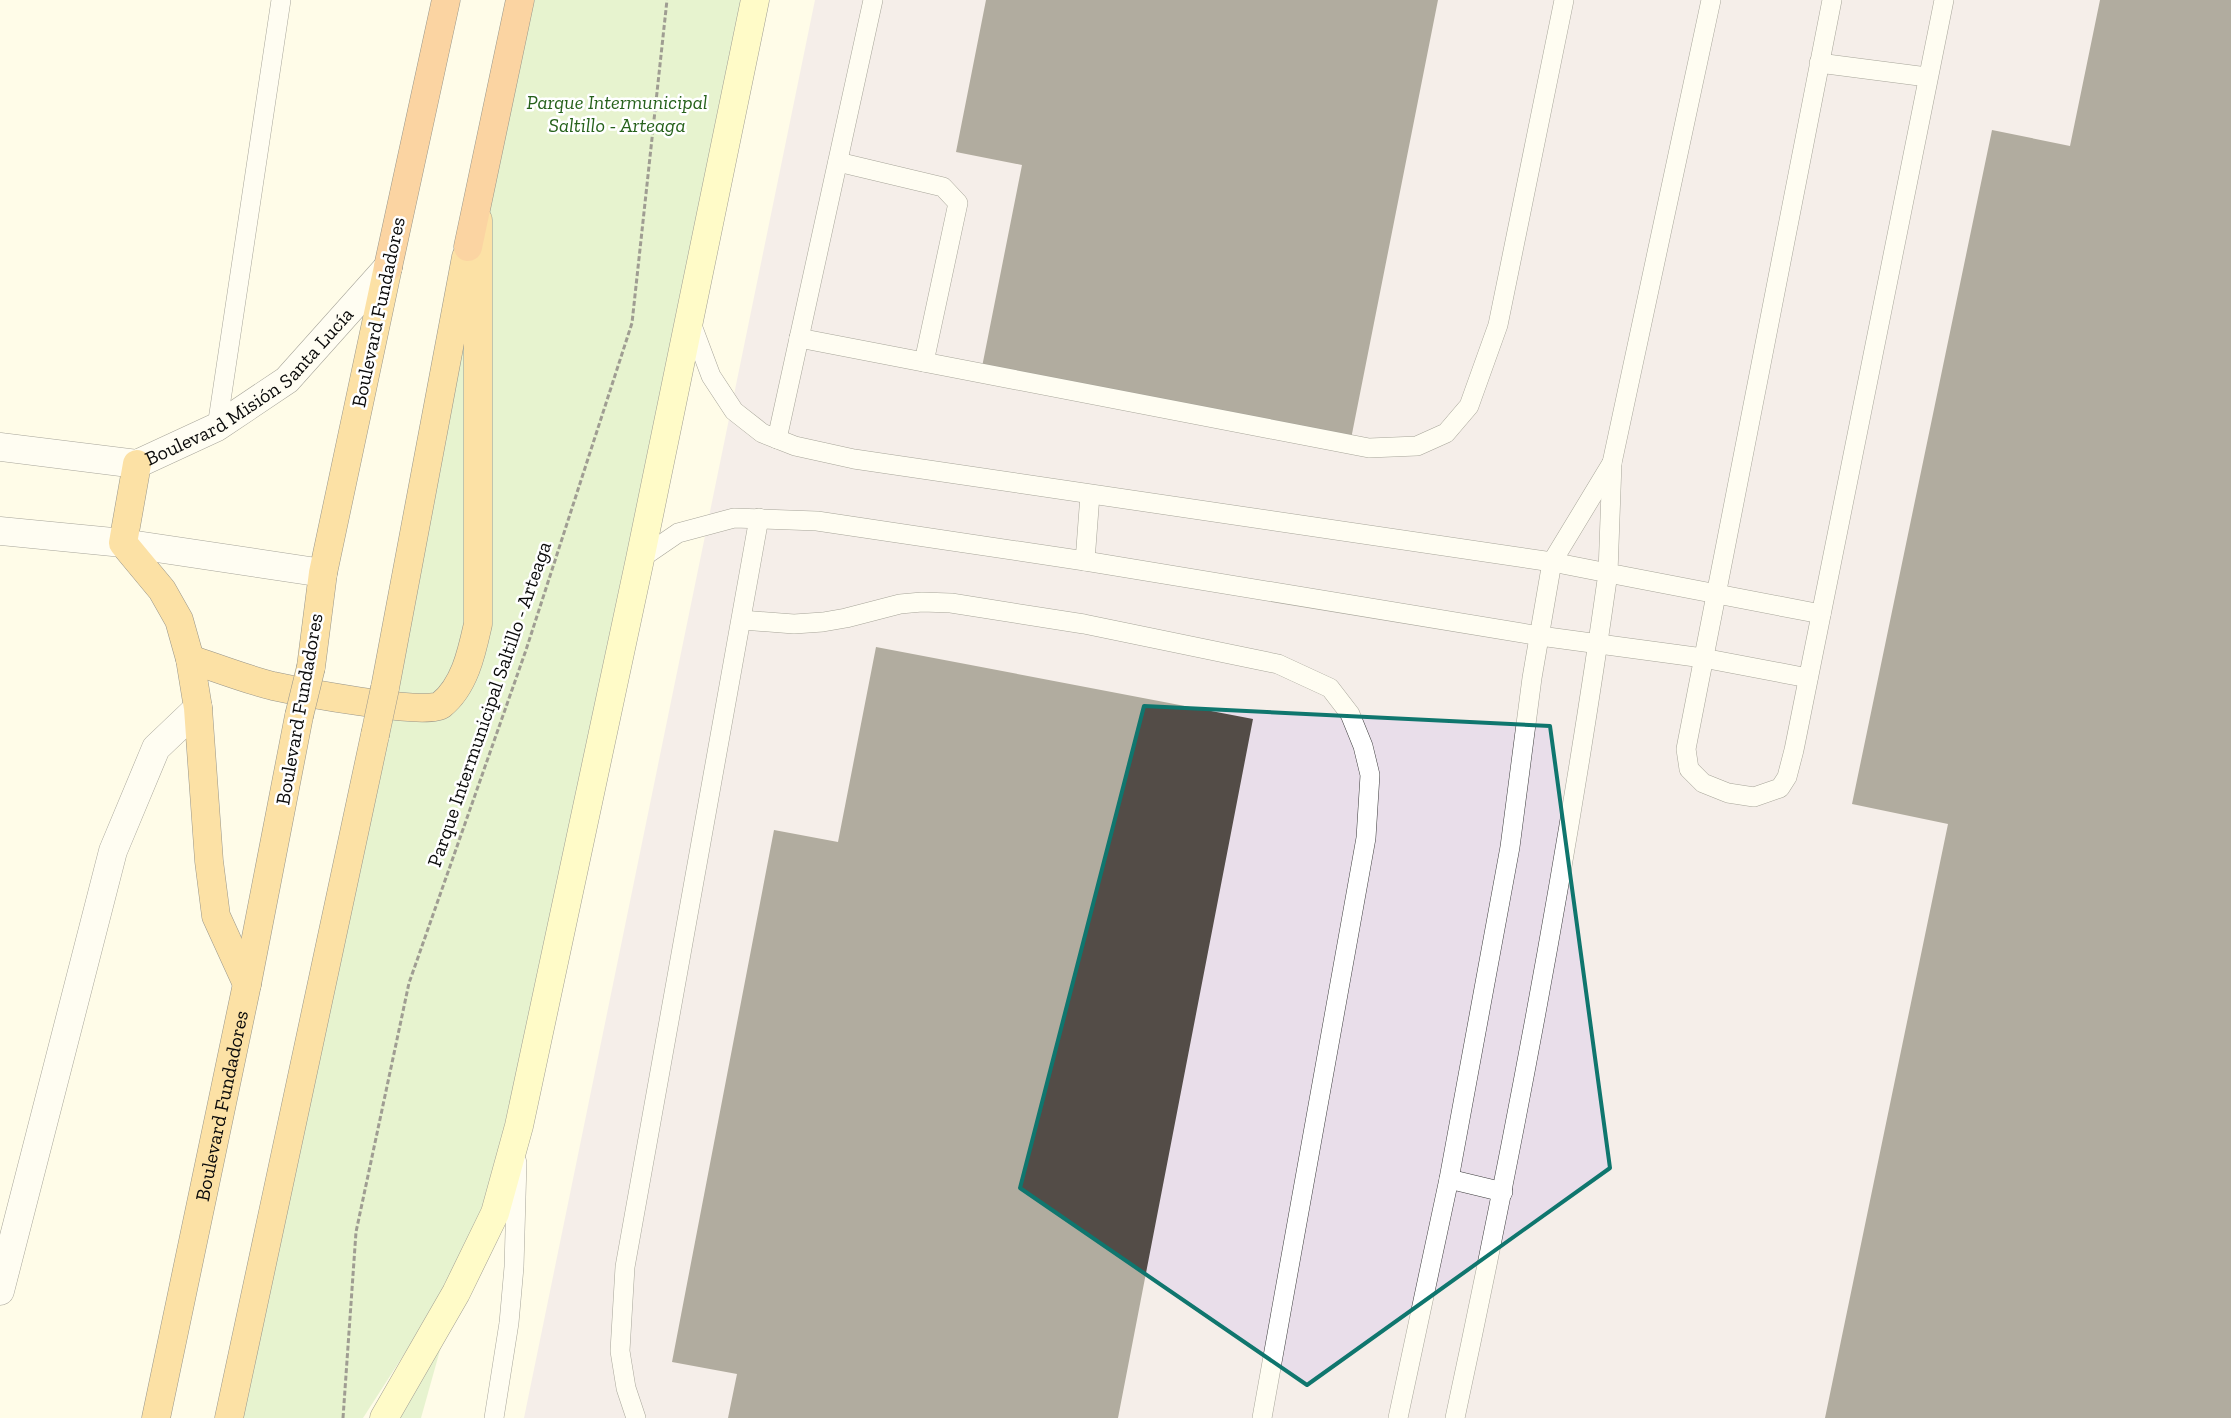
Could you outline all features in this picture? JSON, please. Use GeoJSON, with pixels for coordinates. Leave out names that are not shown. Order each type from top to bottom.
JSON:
{"type":"FeatureCollection","features":[{"type":"Feature","properties":{"kind":"highway","name":"Boulevard Fundadores"},"geometry":{"type":"LineString","coordinates":[[156,1418],[247,984],[299,716],[311,667],[323,573],[446,0]]}},
{"type":"Feature","properties":{"kind":"highway"},"geometry":{"type":"LineString","coordinates":[[229,1418],[385,688],[468,247],[520,0]]}},
{"type":"Feature","properties":{"kind":"highway"},"geometry":{"type":"LineString","coordinates":[[190,659],[272,686],[401,707],[425,708],[440,706],[454,690],[469,660],[478,624],[478,198]]}},
{"type":"Feature","properties":{"kind":"highway"},"geometry":{"type":"LineString","coordinates":[[137,464],[123,543],[162,590],[179,620],[190,659],[198,708],[209,861],[216,916],[247,984]]}},
{"type":"Feature","properties":{"kind":"main road"},"geometry":{"type":"LineString","coordinates":[[384,1418],[456,1293],[494,1213],[518,1126],[640,559],[756,0]]}},
{"type":"Feature","properties":{"kind":"street","name":"Boulevard Misión Santa Lucía"},"geometry":{"type":"LineString","coordinates":[[0,447],[137,464],[217,427],[287,380],[388,267]]}},
{"type":"Feature","properties":{"kind":"street"},"geometry":{"type":"LineString","coordinates":[[0,531],[123,543],[323,573]]}},
{"type":"Feature","properties":{"kind":"street"},"geometry":{"type":"LineString","coordinates":[[0,1291],[113,851],[156,748],[198,708]]}},
{"type":"Feature","properties":{"kind":"lane"},"geometry":{"type":"LineString","coordinates":[[217,427],[280,0]]}},
{"type":"Feature","properties":{"kind":"lane"},"geometry":{"type":"LineString","coordinates":[[777,438],[873,0]]}},
{"type":"Feature","properties":{"kind":"lane"},"geometry":{"type":"LineString","coordinates":[[799,338],[1369,448],[1417,446],[1446,433],[1470,406],[1498,325],[1564,0]]}},
{"type":"Feature","properties":{"kind":"lane"},"geometry":{"type":"LineString","coordinates":[[1455,1418],[1503,1192],[1569,827],[1608,573],[1612,463],[1711,0]]}},
{"type":"Feature","properties":{"kind":"lane"},"geometry":{"type":"LineString","coordinates":[[1832,0],[1686,749],[1689,769],[1703,782],[1728,793],[1754,797],[1780,788],[1787,777],[1944,0]]}},
{"type":"Feature","properties":{"kind":"lane"},"geometry":{"type":"LineString","coordinates":[[1819,63],[1927,77]]}},
{"type":"Feature","properties":{"kind":"lane"},"geometry":{"type":"LineString","coordinates":[[838,162],[943,187],[958,203],[924,362]]}},
{"type":"Feature","properties":{"kind":"lane"},"geometry":{"type":"LineString","coordinates":[[690,320],[711,376],[734,411],[762,433],[795,446],[854,459],[1552,562],[1821,614]]}},
{"type":"Feature","properties":{"kind":"lane"},"geometry":{"type":"LineString","coordinates":[[1398,1418],[1449,1180],[1510,847],[1532,678],[1552,562],[1612,463]]}},
{"type":"Feature","properties":{"kind":"lane"},"geometry":{"type":"LineString","coordinates":[[1085,561],[1090,495]]}},
{"type":"Feature","properties":{"kind":"lane"},"geometry":{"type":"LineString","coordinates":[[640,559],[678,534],[734,518],[817,522],[1085,561],[1540,636],[1703,658],[1808,678]]}},
{"type":"Feature","properties":{"kind":"lane"},"geometry":{"type":"LineString","coordinates":[[636,1418],[626,1388],[620,1351],[625,1267],[760,518]]}},
{"type":"Feature","properties":{"kind":"lane"},"geometry":{"type":"LineString","coordinates":[[742,620],[794,624],[823,622],[900,604],[922,602],[951,603],[1084,624],[1278,664],[1330,688],[1350,714],[1363,746],[1370,775],[1366,838],[1262,1418]]}},
{"type":"Feature","properties":{"kind":"lane"},"geometry":{"type":"LineString","coordinates":[[494,1418],[509,1323],[518,1126]]}},
{"type":"Feature","properties":{"kind":"lane"},"geometry":{"type":"LineString","coordinates":[[1449,1180],[1503,1192]]}},
{"type":"Feature","properties":{"kind":"path","name":"Parque Intermunicipal Saltillo - Arteaga"},"geometry":{"type":"LineString","coordinates":[[342,1418],[356,1232],[409,983],[526,650],[632,323],[667,0]]}},
{"type":"Feature","properties":{"kind":"highlighted area"},"geometry":{"type":"Polygon","coordinates":[[[1144,706],[1550,726],[1610,1168],[1307,1385],[1020,1188],[1144,706]]]}},
{"type":"Feature","properties":{"kind":"shaded area"},"geometry":{"type":"Polygon","coordinates":[[[815,0],[2231,0],[2231,1418],[524,1418],[815,0]]]}},
{"type":"Feature","properties":{"kind":"green space","name":"Parque Intermunicipal Saltillo - Arteaga"},"geometry":{"type":"Polygon","coordinates":[[[524,0],[755,0],[495,1213],[363,1418],[229,1418],[524,0]]]}},
{"type":"Feature","properties":{"kind":"green space"},"geometry":{"type":"Polygon","coordinates":[[[456,1293],[421,1418],[382,1418],[456,1293]]]}},
{"type":"Feature","properties":{"kind":"building"},"geometry":{"type":"Polygon","coordinates":[[[986,0],[1438,0],[1351,439],[982,367],[1022,165],[956,152],[986,0]]]}},
{"type":"Feature","properties":{"kind":"building"},"geometry":{"type":"Polygon","coordinates":[[[2100,0],[2231,0],[2231,1418],[1825,1418],[1948,824],[1852,804],[1992,130],[2070,146],[2100,0]]]}},
{"type":"Feature","properties":{"kind":"building"},"geometry":{"type":"Polygon","coordinates":[[[876,647],[1253,719],[1118,1418],[728,1418],[737,1374],[672,1362],[774,830],[838,842],[876,647]]]}}]}
